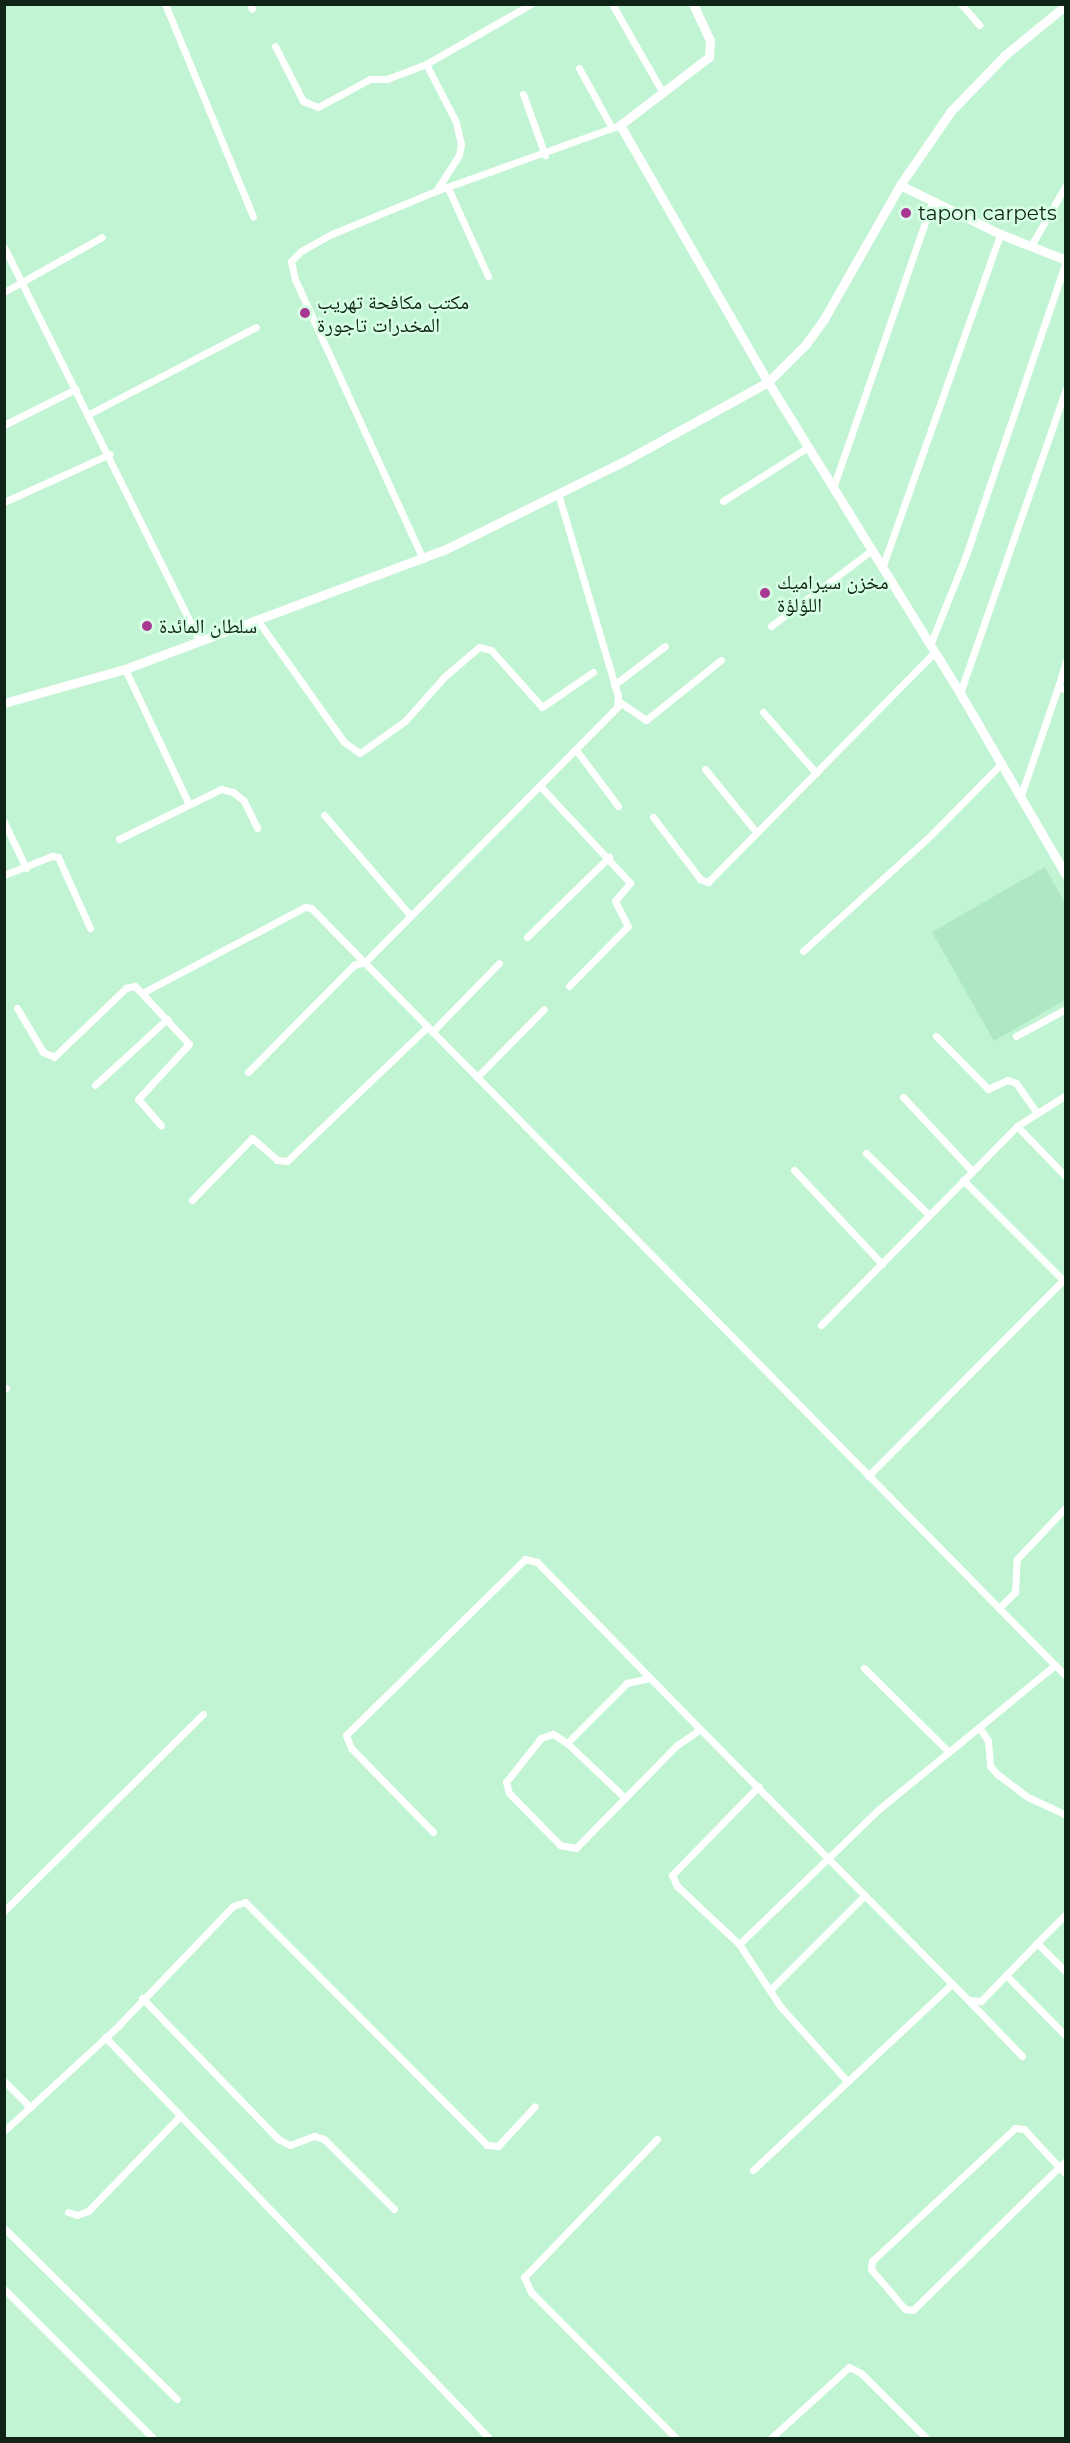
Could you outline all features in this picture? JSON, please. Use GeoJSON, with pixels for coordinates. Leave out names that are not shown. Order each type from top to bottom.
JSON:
{"type":"FeatureCollection","features":[{"type":"Feature","properties":{"kind":"street"},"geometry":{"type":"LineString","coordinates":[[165,4],[254,216]]}},
{"type":"Feature","properties":{"kind":"street"},"geometry":{"type":"LineString","coordinates":[[275,46],[303,101],[318,107],[370,79],[387,80],[426,63],[531,4]]}},
{"type":"Feature","properties":{"kind":"street"},"geometry":{"type":"LineString","coordinates":[[612,4],[663,93]]}},
{"type":"Feature","properties":{"kind":"street"},"geometry":{"type":"LineString","coordinates":[[423,559],[291,269],[295,255],[311,245],[436,191],[545,155],[616,127],[711,54],[693,4]]}},
{"type":"Feature","properties":{"kind":"street"},"geometry":{"type":"LineString","coordinates":[[960,4],[979,25]]}},
{"type":"Feature","properties":{"kind":"street"},"geometry":{"type":"LineString","coordinates":[[4,703],[124,669],[423,559],[558,494],[768,381],[806,344],[824,319],[900,185],[951,111],[1005,55],[1065,5]]}},
{"type":"Feature","properties":{"kind":"street"},"geometry":{"type":"LineString","coordinates":[[426,63],[461,133],[459,155],[436,191]]}},
{"type":"Feature","properties":{"kind":"street"},"geometry":{"type":"LineString","coordinates":[[579,68],[833,488],[933,648],[1064,871]]}},
{"type":"Feature","properties":{"kind":"street"},"geometry":{"type":"LineString","coordinates":[[523,94],[545,155]]}},
{"type":"Feature","properties":{"kind":"street"},"geometry":{"type":"LineString","coordinates":[[1031,246],[1065,184]]}},
{"type":"Feature","properties":{"kind":"street"},"geometry":{"type":"LineString","coordinates":[[653,816],[705,882],[816,773],[933,648],[1065,260],[1000,234],[900,185]]}},
{"type":"Feature","properties":{"kind":"street"},"geometry":{"type":"LineString","coordinates":[[448,188],[488,276]]}},
{"type":"Feature","properties":{"kind":"street"},"geometry":{"type":"LineString","coordinates":[[833,488],[932,202]]}},
{"type":"Feature","properties":{"kind":"street"},"geometry":{"type":"LineString","coordinates":[[882,568],[1000,234]]}},
{"type":"Feature","properties":{"kind":"street"},"geometry":{"type":"LineString","coordinates":[[4,292],[102,237]]}},
{"type":"Feature","properties":{"kind":"street"},"geometry":{"type":"LineString","coordinates":[[4,248],[110,454],[200,641]]}},
{"type":"Feature","properties":{"kind":"street"},"geometry":{"type":"LineString","coordinates":[[89,414],[256,327]]}},
{"type":"Feature","properties":{"kind":"street"},"geometry":{"type":"LineString","coordinates":[[4,425],[76,388]]}},
{"type":"Feature","properties":{"kind":"street"},"geometry":{"type":"LineString","coordinates":[[960,693],[1065,388]]}},
{"type":"Feature","properties":{"kind":"street"},"geometry":{"type":"LineString","coordinates":[[723,501],[808,447]]}},
{"type":"Feature","properties":{"kind":"street"},"geometry":{"type":"LineString","coordinates":[[4,502],[110,454]]}},
{"type":"Feature","properties":{"kind":"street"},"geometry":{"type":"LineString","coordinates":[[248,1072],[354,965],[364,962],[411,916],[612,714],[618,701],[558,494]]}},
{"type":"Feature","properties":{"kind":"street"},"geometry":{"type":"LineString","coordinates":[[771,626],[872,550]]}},
{"type":"Feature","properties":{"kind":"street"},"geometry":{"type":"LineString","coordinates":[[258,621],[344,742],[360,753],[405,721],[444,677],[479,647],[491,650],[542,707],[593,672]]}},
{"type":"Feature","properties":{"kind":"street"},"geometry":{"type":"LineString","coordinates":[[614,685],[665,646]]}},
{"type":"Feature","properties":{"kind":"street"},"geometry":{"type":"LineString","coordinates":[[618,701],[646,720],[721,660]]}},
{"type":"Feature","properties":{"kind":"street"},"geometry":{"type":"LineString","coordinates":[[1020,798],[1062,689],[1065,660]]}},
{"type":"Feature","properties":{"kind":"street"},"geometry":{"type":"LineString","coordinates":[[124,669],[188,802]]}},
{"type":"Feature","properties":{"kind":"street"},"geometry":{"type":"LineString","coordinates":[[763,712],[816,773]]}},
{"type":"Feature","properties":{"kind":"street"},"geometry":{"type":"LineString","coordinates":[[576,750],[618,806]]}},
{"type":"Feature","properties":{"kind":"street"},"geometry":{"type":"LineString","coordinates":[[803,951],[932,835],[1002,763]]}},
{"type":"Feature","properties":{"kind":"street"},"geometry":{"type":"LineString","coordinates":[[705,770],[757,833]]}},
{"type":"Feature","properties":{"kind":"street"},"geometry":{"type":"LineString","coordinates":[[540,786],[629,879],[628,886],[615,901],[628,926],[569,986]]}},
{"type":"Feature","properties":{"kind":"street"},"geometry":{"type":"LineString","coordinates":[[119,838],[188,802],[227,789],[244,801],[256,828]]}},
{"type":"Feature","properties":{"kind":"street"},"geometry":{"type":"LineString","coordinates":[[324,815],[411,916]]}},
{"type":"Feature","properties":{"kind":"street"},"geometry":{"type":"LineString","coordinates":[[4,822],[26,868]]}},
{"type":"Feature","properties":{"kind":"street"},"geometry":{"type":"LineString","coordinates":[[4,875],[52,856],[58,857],[90,928]]}},
{"type":"Feature","properties":{"kind":"street"},"geometry":{"type":"LineString","coordinates":[[526,937],[609,857]]}},
{"type":"Feature","properties":{"kind":"street"},"geometry":{"type":"LineString","coordinates":[[142,993],[305,907],[364,962],[1065,1676]]}},
{"type":"Feature","properties":{"kind":"street"},"geometry":{"type":"LineString","coordinates":[[192,1200],[252,1138],[277,1160],[287,1161],[499,963]]}},
{"type":"Feature","properties":{"kind":"street"},"geometry":{"type":"LineString","coordinates":[[17,1008],[43,1052],[54,1057],[126,988],[132,985],[142,993],[189,1044],[138,1099],[161,1125]]}},
{"type":"Feature","properties":{"kind":"street"},"geometry":{"type":"LineString","coordinates":[[1016,1036],[1065,1008]]}},
{"type":"Feature","properties":{"kind":"street"},"geometry":{"type":"LineString","coordinates":[[477,1077],[544,1009]]}},
{"type":"Feature","properties":{"kind":"street"},"geometry":{"type":"LineString","coordinates":[[95,1085],[167,1019]]}},
{"type":"Feature","properties":{"kind":"street"},"geometry":{"type":"LineString","coordinates":[[936,1036],[988,1089],[1007,1080],[1016,1083],[1037,1113]]}},
{"type":"Feature","properties":{"kind":"street"},"geometry":{"type":"LineString","coordinates":[[821,1325],[971,1170],[1017,1126],[1065,1095]]}},
{"type":"Feature","properties":{"kind":"street"},"geometry":{"type":"LineString","coordinates":[[903,1097],[971,1170]]}},
{"type":"Feature","properties":{"kind":"street"},"geometry":{"type":"LineString","coordinates":[[1017,1126],[1065,1178]]}},
{"type":"Feature","properties":{"kind":"street"},"geometry":{"type":"LineString","coordinates":[[866,1153],[929,1215]]}},
{"type":"Feature","properties":{"kind":"street"},"geometry":{"type":"LineString","coordinates":[[794,1170],[882,1264]]}},
{"type":"Feature","properties":{"kind":"street"},"geometry":{"type":"LineString","coordinates":[[868,1476],[1064,1279],[963,1180]]}},
{"type":"Feature","properties":{"kind":"street"},"geometry":{"type":"LineString","coordinates":[[999,1608],[1015,1592],[1017,1559],[1065,1507]]}},
{"type":"Feature","properties":{"kind":"street"},"geometry":{"type":"LineString","coordinates":[[433,1832],[351,1748],[346,1735],[521,1561],[537,1562],[1022,2056]]}},
{"type":"Feature","properties":{"kind":"street"},"geometry":{"type":"LineString","coordinates":[[739,1944],[828,1856],[948,1751],[1055,1665]]}},
{"type":"Feature","properties":{"kind":"street"},"geometry":{"type":"LineString","coordinates":[[864,1668],[948,1751]]}},
{"type":"Feature","properties":{"kind":"street"},"geometry":{"type":"LineString","coordinates":[[567,1743],[627,1683],[650,1678]]}},
{"type":"Feature","properties":{"kind":"street"},"geometry":{"type":"LineString","coordinates":[[4,1911],[203,1714]]}},
{"type":"Feature","properties":{"kind":"street"},"geometry":{"type":"LineString","coordinates":[[979,1726],[988,1741],[990,1766],[997,1774],[1028,1797],[1065,1815]]}},
{"type":"Feature","properties":{"kind":"street"},"geometry":{"type":"LineString","coordinates":[[625,1798],[567,1743],[553,1734],[541,1738],[513,1771],[505,1789],[560,1845],[576,1848],[676,1746],[700,1729]]}},
{"type":"Feature","properties":{"kind":"street"},"geometry":{"type":"LineString","coordinates":[[759,1786],[672,1875],[677,1886],[739,1944],[770,1990],[847,2081]]}},
{"type":"Feature","properties":{"kind":"street"},"geometry":{"type":"LineString","coordinates":[[770,1990],[866,1895]]}},
{"type":"Feature","properties":{"kind":"street"},"geometry":{"type":"LineString","coordinates":[[5,2130],[105,2037],[233,1906],[250,1902],[487,2145],[498,2146],[535,2106]]}},
{"type":"Feature","properties":{"kind":"street"},"geometry":{"type":"LineString","coordinates":[[968,2000],[981,2001],[1065,1914]]}},
{"type":"Feature","properties":{"kind":"street"},"geometry":{"type":"LineString","coordinates":[[1037,1943],[1065,1972]]}},
{"type":"Feature","properties":{"kind":"street"},"geometry":{"type":"LineString","coordinates":[[1006,1975],[1065,2036]]}},
{"type":"Feature","properties":{"kind":"street"},"geometry":{"type":"LineString","coordinates":[[753,2170],[952,1984]]}},
{"type":"Feature","properties":{"kind":"street"},"geometry":{"type":"LineString","coordinates":[[142,1998],[278,2139],[290,2145],[314,2136],[324,2139],[394,2208]]}},
{"type":"Feature","properties":{"kind":"street"},"geometry":{"type":"LineString","coordinates":[[105,2037],[489,2439]]}},
{"type":"Feature","properties":{"kind":"street"},"geometry":{"type":"LineString","coordinates":[[4,2081],[30,2107]]}},
{"type":"Feature","properties":{"kind":"street"},"geometry":{"type":"LineString","coordinates":[[68,2212],[77,2215],[88,2211],[180,2116]]}},
{"type":"Feature","properties":{"kind":"street"},"geometry":{"type":"LineString","coordinates":[[1065,2161],[1059,2167],[913,2310],[905,2309],[871,2269],[872,2261],[1015,2128],[1024,2129],[1059,2167],[1065,2174]]}},
{"type":"Feature","properties":{"kind":"street"},"geometry":{"type":"LineString","coordinates":[[657,2139],[524,2277],[531,2292],[676,2439]]}},
{"type":"Feature","properties":{"kind":"street"},"geometry":{"type":"LineString","coordinates":[[4,2228],[177,2399]]}},
{"type":"Feature","properties":{"kind":"street"},"geometry":{"type":"LineString","coordinates":[[4,2289],[153,2439]]}},
{"type":"Feature","properties":{"kind":"street"},"geometry":{"type":"LineString","coordinates":[[771,2439],[849,2367],[861,2373],[926,2439]]}},
{"type":"Feature","properties":{"kind":"shaded area"},"geometry":{"type":"Polygon","coordinates":[[[1045,867],[1065,903],[1065,1000],[994,1041],[932,932],[1045,867]]]}},
{"type":"Feature","properties":{"kind":"place","name":"tapon carpets"},"geometry":{"type":"Point","coordinates":[906,213]}},
{"type":"Feature","properties":{"kind":"place","name":"مكتب مكافحة تهريب المخدرات تاجورة"},"geometry":{"type":"Point","coordinates":[305,313]}},
{"type":"Feature","properties":{"kind":"place","name":"مخزن سيراميك اللؤلؤة"},"geometry":{"type":"Point","coordinates":[765,593]}},
{"type":"Feature","properties":{"kind":"place","name":"سلطان المائدة"},"geometry":{"type":"Point","coordinates":[147,626]}}]}
